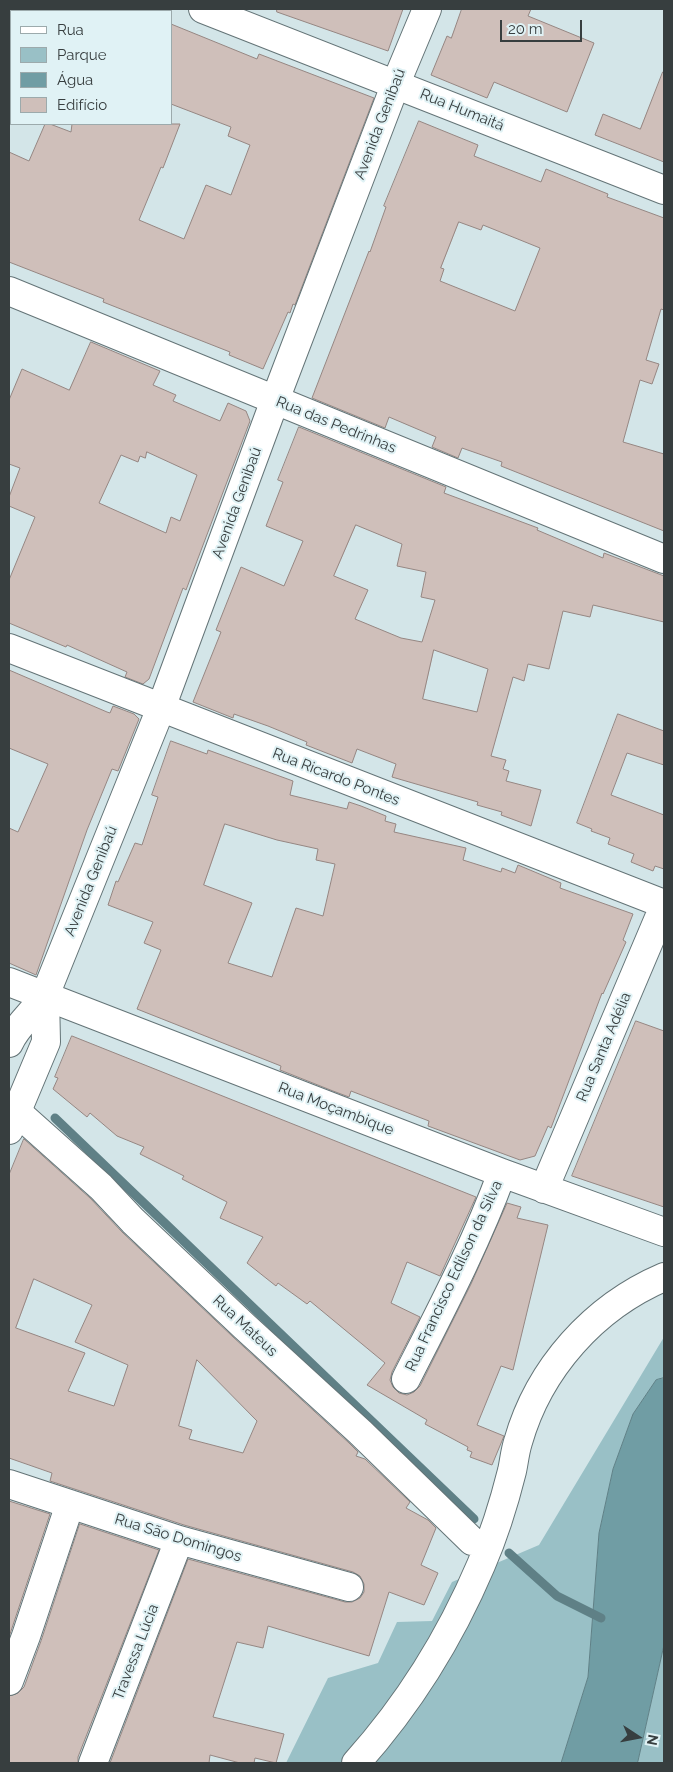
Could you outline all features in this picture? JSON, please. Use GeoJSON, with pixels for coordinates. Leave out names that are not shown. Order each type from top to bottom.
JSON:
{"type":"FeatureCollection","features":[{"type":"Feature","properties":{"kind":"street","name":"Rua Humaitá"},"geometry":{"type":"LineString","coordinates":[[203,9],[396,83],[664,190]]}},
{"type":"Feature","properties":{"kind":"street","name":"Avenida Genibaú"},"geometry":{"type":"LineString","coordinates":[[9,1043],[13,1033],[45,996],[161,708],[275,400],[396,83],[427,9]]}},
{"type":"Feature","properties":{"kind":"street","name":"Rua das Pedrinhas"},"geometry":{"type":"LineString","coordinates":[[9,291],[664,559]]}},
{"type":"Feature","properties":{"kind":"street","name":"Rua Ricardo Pontes"},"geometry":{"type":"LineString","coordinates":[[9,648],[664,905]]}},
{"type":"Feature","properties":{"kind":"street","name":"Rua Santa Adélia"},"geometry":{"type":"LineString","coordinates":[[544,1188],[664,905]]}},
{"type":"Feature","properties":{"kind":"street","name":"Rua Moçambique"},"geometry":{"type":"LineString","coordinates":[[9,982],[502,1173],[664,1232]]}},
{"type":"Feature","properties":{"kind":"street","name":"Avenida Genibaú"},"geometry":{"type":"LineString","coordinates":[[13,1121],[46,1042],[45,996]]}},
{"type":"Feature","properties":{"kind":"street","name":"Rua Mateus"},"geometry":{"type":"LineString","coordinates":[[13,1121],[101,1187],[140,1228],[360,1432],[472,1541]]}},
{"type":"Feature","properties":{"kind":"street","name":"Rua Francisco Edílson da Silva"},"geometry":{"type":"LineString","coordinates":[[406,1379],[451,1289],[502,1173]]}},
{"type":"Feature","properties":{"kind":"street"},"geometry":{"type":"LineString","coordinates":[[356,1763],[378,1738],[409,1697],[437,1653],[462,1607],[482,1564],[512,1473],[518,1442],[542,1383],[560,1357],[602,1313],[626,1297],[664,1277]]}},
{"type":"Feature","properties":{"kind":"street","name":"Rua São Domingos"},"geometry":{"type":"LineString","coordinates":[[9,1484],[179,1540],[349,1587]]}},
{"type":"Feature","properties":{"kind":"street"},"geometry":{"type":"LineString","coordinates":[[9,1680],[18,1633],[70,1504]]}},
{"type":"Feature","properties":{"kind":"street","name":"Travessa Lúcia"},"geometry":{"type":"LineString","coordinates":[[93,1763],[179,1540]]}},
{"type":"Feature","properties":{"kind":"green space"},"geometry":{"type":"Polygon","coordinates":[[[664,1337],[664,1378],[656,1380],[633,1414],[613,1469],[599,1533],[588,1677],[561,1763],[286,1763],[328,1678],[378,1663],[397,1622],[432,1621],[452,1582],[539,1545],[664,1337]]]}},
{"type":"Feature","properties":{"kind":"green space"},"geometry":{"type":"Polygon","coordinates":[[[664,1645],[664,1763],[637,1763],[638,1761],[664,1645]]]}},
{"type":"Feature","properties":{"kind":"water"},"geometry":{"type":"Polygon","coordinates":[[[664,1378],[664,1645],[638,1761],[637,1763],[561,1763],[588,1677],[599,1533],[613,1469],[633,1414],[656,1380],[664,1378]]]}},
{"type":"Feature","properties":{"kind":"building"},"geometry":{"type":"Polygon","coordinates":[[[277,9],[403,9],[388,51],[277,12],[277,9]]]}},
{"type":"Feature","properties":{"kind":"building"},"geometry":{"type":"Polygon","coordinates":[[[462,9],[531,9],[528,16],[594,43],[567,112],[494,82],[487,98],[431,75],[447,36],[451,38],[462,9]]]}},
{"type":"Feature","properties":{"kind":"building"},"geometry":{"type":"Polygon","coordinates":[[[172,24],[257,59],[259,54],[374,98],[295,305],[293,304],[290,313],[288,312],[263,369],[229,355],[230,352],[103,302],[104,299],[9,262],[9,152],[29,161],[45,125],[53,125],[71,132],[72,125],[180,124],[163,168],[161,167],[139,220],[184,239],[206,185],[231,195],[250,145],[228,136],[231,127],[172,104],[172,24]]]}},
{"type":"Feature","properties":{"kind":"building"},"geometry":{"type":"Polygon","coordinates":[[[663,72],[664,162],[595,135],[603,114],[640,129],[663,72]]]}},
{"type":"Feature","properties":{"kind":"building"},"geometry":{"type":"Polygon","coordinates":[[[419,121],[478,145],[474,156],[541,182],[546,169],[608,194],[607,197],[664,218],[664,310],[661,309],[646,360],[659,364],[652,384],[640,380],[623,442],[664,454],[664,531],[501,466],[502,462],[462,448],[458,458],[432,447],[436,437],[389,417],[385,428],[312,398],[370,252],[386,207],[384,206],[419,121]],[[459,222],[441,268],[444,269],[440,281],[515,311],[540,248],[483,225],[481,230],[459,222]]]}},
{"type":"Feature","properties":{"kind":"building"},"geometry":{"type":"Polygon","coordinates":[[[91,342],[160,371],[153,385],[176,395],[173,401],[220,421],[228,403],[246,411],[250,421],[186,590],[183,588],[149,679],[143,684],[125,677],[127,672],[67,645],[66,647],[9,623],[9,580],[35,517],[9,506],[9,497],[20,468],[9,464],[9,400],[22,369],[69,390],[91,342]],[[147,452],[145,458],[140,456],[138,462],[121,455],[99,503],[166,533],[171,517],[180,521],[197,475],[147,452]]]}},
{"type":"Feature","properties":{"kind":"building"},"geometry":{"type":"Polygon","coordinates":[[[299,427],[446,487],[444,493],[538,528],[537,530],[603,558],[604,553],[664,576],[664,622],[593,605],[590,617],[563,611],[549,669],[528,664],[524,681],[513,677],[491,756],[506,760],[503,769],[509,771],[506,781],[541,790],[531,826],[501,815],[502,812],[477,805],[478,802],[392,777],[396,764],[357,749],[352,763],[306,745],[307,742],[268,726],[234,714],[233,718],[193,702],[221,632],[216,630],[241,567],[284,586],[303,541],[266,526],[283,482],[278,480],[299,427]],[[356,525],[334,576],[368,590],[355,619],[401,638],[422,642],[435,600],[421,597],[426,572],[397,566],[402,544],[356,525]],[[434,650],[423,699],[477,712],[488,669],[434,650]]]}},
{"type":"Feature","properties":{"kind":"building"},"geometry":{"type":"Polygon","coordinates":[[[9,670],[107,712],[110,713],[113,706],[134,714],[139,719],[118,771],[112,769],[87,830],[36,975],[9,963],[9,828],[18,832],[48,764],[9,748],[9,670]]]}},
{"type":"Feature","properties":{"kind":"building"},"geometry":{"type":"Polygon","coordinates":[[[618,714],[664,731],[664,765],[627,753],[611,795],[664,815],[664,869],[655,866],[653,871],[631,862],[634,854],[608,844],[610,838],[577,823],[618,714]]]}},
{"type":"Feature","properties":{"kind":"building"},"geometry":{"type":"Polygon","coordinates":[[[171,741],[207,754],[208,750],[293,781],[290,795],[347,809],[349,802],[361,806],[386,816],[385,821],[396,824],[394,832],[466,848],[463,860],[501,872],[502,868],[515,873],[518,865],[561,883],[560,888],[633,914],[623,940],[626,942],[602,993],[551,1128],[548,1126],[535,1156],[520,1160],[428,1126],[429,1121],[351,1091],[349,1097],[280,1070],[281,1066],[137,1009],[161,950],[144,943],[153,922],[108,905],[116,881],[118,882],[135,843],[142,845],[158,797],[152,795],[171,741]],[[225,824],[204,885],[252,903],[228,963],[272,977],[296,908],[323,916],[335,864],[316,860],[318,849],[277,840],[225,824]]]}},
{"type":"Feature","properties":{"kind":"building"},"geometry":{"type":"Polygon","coordinates":[[[636,1021],[664,1031],[664,1207],[572,1176],[636,1021]]]}},
{"type":"Feature","properties":{"kind":"building"},"geometry":{"type":"Polygon","coordinates":[[[72,1036],[476,1197],[440,1276],[407,1262],[391,1303],[420,1317],[392,1372],[390,1380],[393,1387],[399,1393],[407,1395],[414,1392],[420,1386],[471,1284],[507,1203],[521,1207],[517,1218],[548,1225],[513,1370],[501,1366],[477,1425],[504,1436],[492,1465],[470,1457],[472,1452],[467,1450],[468,1447],[425,1424],[427,1420],[367,1385],[385,1363],[310,1301],[307,1304],[278,1283],[276,1286],[247,1263],[263,1237],[220,1218],[227,1202],[182,1179],[184,1176],[140,1154],[144,1147],[117,1136],[90,1113],[87,1117],[53,1089],[58,1078],[55,1077],[72,1036]]]}},
{"type":"Feature","properties":{"kind":"building"},"geometry":{"type":"Polygon","coordinates":[[[24,1139],[90,1198],[122,1232],[233,1337],[349,1443],[358,1452],[356,1456],[365,1459],[410,1502],[406,1508],[428,1520],[436,1528],[421,1565],[438,1573],[424,1605],[389,1592],[369,1656],[268,1626],[263,1648],[237,1642],[213,1717],[284,1734],[276,1763],[255,1758],[254,1763],[240,1763],[210,1755],[209,1763],[110,1763],[188,1559],[345,1602],[352,1602],[360,1598],[364,1592],[364,1584],[360,1576],[353,1572],[184,1525],[50,1481],[52,1473],[9,1458],[9,1175],[24,1139]],[[34,1279],[16,1328],[85,1353],[68,1391],[114,1406],[128,1365],[75,1342],[92,1305],[34,1279]],[[197,1360],[179,1426],[192,1430],[189,1439],[243,1453],[257,1421],[197,1360]]]}},
{"type":"Feature","properties":{"kind":"building"},"geometry":{"type":"Polygon","coordinates":[[[9,1501],[50,1514],[9,1637],[9,1501]]]}},
{"type":"Feature","properties":{"kind":"building"},"geometry":{"type":"Polygon","coordinates":[[[80,1524],[159,1550],[78,1757],[78,1763],[9,1763],[9,1696],[18,1693],[24,1687],[80,1524]]]}},
{"type":"Feature","properties":{"kind":"waterway"},"geometry":{"type":"LineString","coordinates":[[55,1118],[474,1519]]}},
{"type":"Feature","properties":{"kind":"waterway"},"geometry":{"type":"LineString","coordinates":[[509,1553],[557,1596],[601,1618]]}}]}
